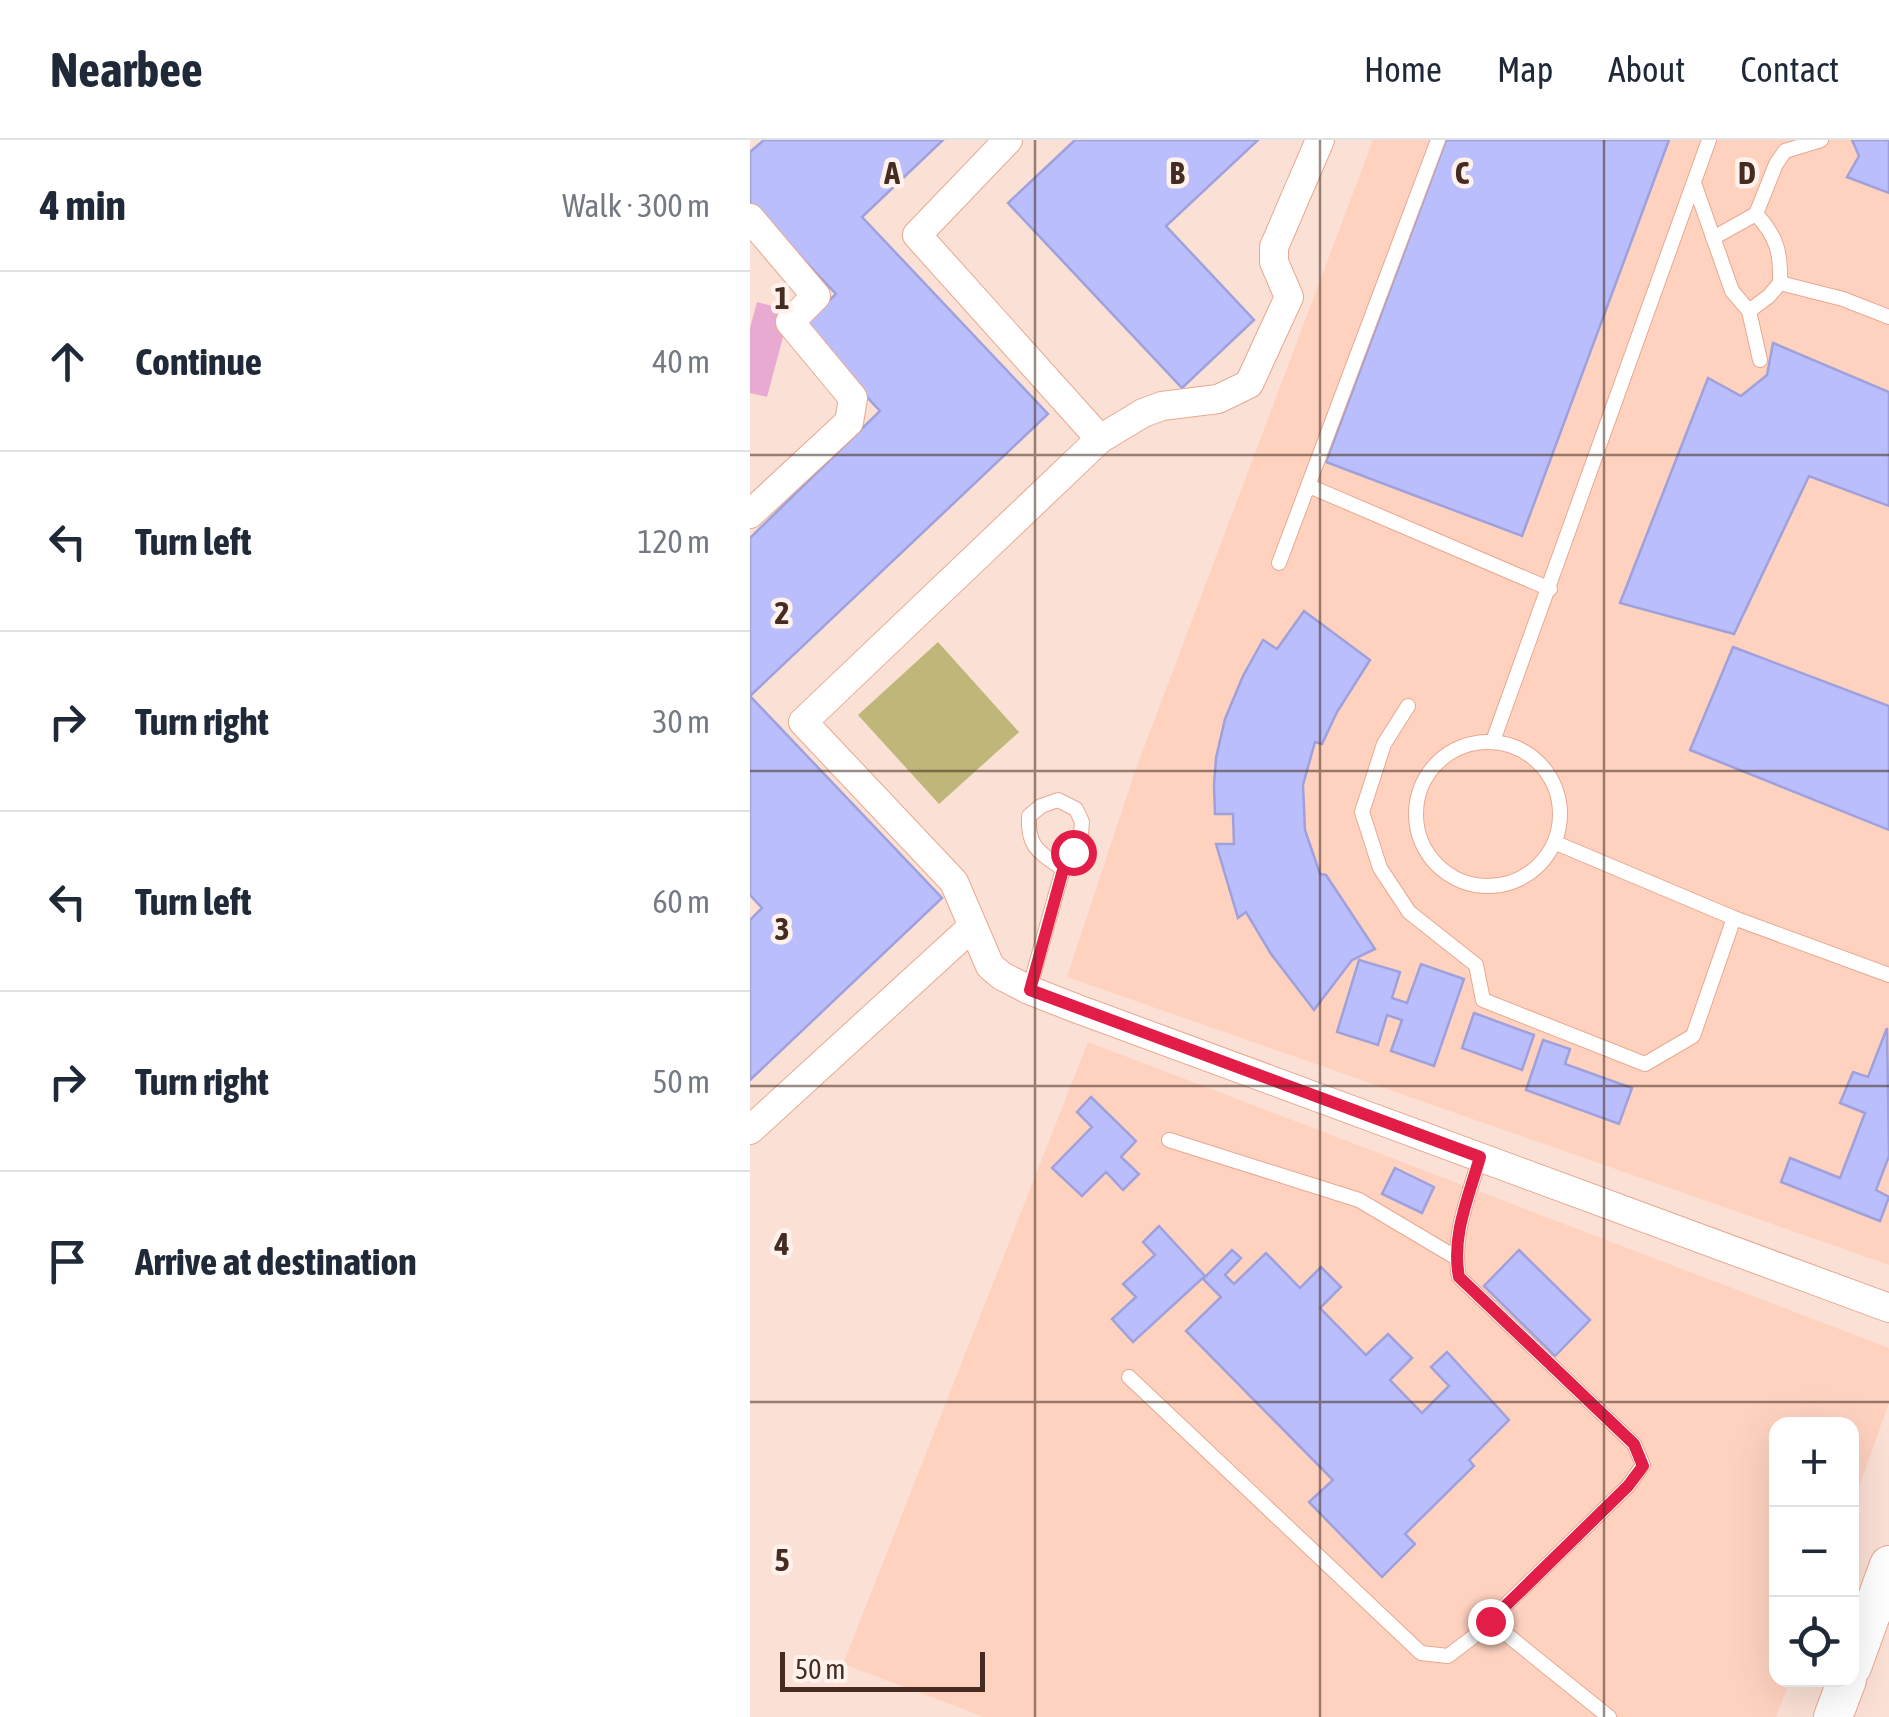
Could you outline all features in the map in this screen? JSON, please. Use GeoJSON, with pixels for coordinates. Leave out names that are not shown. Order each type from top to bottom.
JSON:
{"type":"FeatureCollection","features":[{"type":"Feature","properties":{"kind":"street"},"geometry":{"type":"LineString","coordinates":[[1008,140],[917,235],[1100,439]]}},
{"type":"Feature","properties":{"kind":"street"},"geometry":{"type":"LineString","coordinates":[[1320,140],[1274,247],[1274,262],[1289,298],[1249,384],[1218,399],[1162,406],[1100,439],[803,722],[954,882],[990,966],[1002,976],[1030,990],[1889,1308]]}},
{"type":"Feature","properties":{"kind":"street"},"geometry":{"type":"LineString","coordinates":[[750,218],[816,296],[790,322],[853,398],[849,422],[750,514]]}},
{"type":"Feature","properties":{"kind":"street"},"geometry":{"type":"LineString","coordinates":[[750,1130],[972,927]]}},
{"type":"Feature","properties":{"kind":"street"},"geometry":{"type":"LineString","coordinates":[[1859,1648],[1889,1564]]}},
{"type":"Feature","properties":{"kind":"street"},"geometry":{"type":"LineString","coordinates":[[1833,1717],[1844,1687]]}},
{"type":"Feature","properties":{"kind":"lane"},"geometry":{"type":"LineString","coordinates":[[1279,562],[1438,140]]}},
{"type":"Feature","properties":{"kind":"lane"},"geometry":{"type":"LineString","coordinates":[[1493,741],[1710,140]]}},
{"type":"Feature","properties":{"kind":"lane"},"geometry":{"type":"LineString","coordinates":[[1713,238],[1756,214],[1776,164],[1786,151],[1821,140]]}},
{"type":"Feature","properties":{"kind":"lane"},"geometry":{"type":"LineString","coordinates":[[1694,183],[1732,291],[1748,311],[1760,360]]}},
{"type":"Feature","properties":{"kind":"lane"},"geometry":{"type":"LineString","coordinates":[[1748,311],[1780,282],[1781,253],[1772,231],[1756,214]]}},
{"type":"Feature","properties":{"kind":"lane"},"geometry":{"type":"LineString","coordinates":[[1780,282],[1843,299],[1889,317]]}},
{"type":"Feature","properties":{"kind":"lane"},"geometry":{"type":"LineString","coordinates":[[1308,486],[1550,590]]}},
{"type":"Feature","properties":{"kind":"lane"},"geometry":{"type":"LineString","coordinates":[[1408,706],[1384,744],[1362,812],[1380,868],[1409,912],[1476,964],[1483,1000],[1645,1064],[1693,1036],[1734,918]]}},
{"type":"Feature","properties":{"kind":"lane"},"geometry":{"type":"LineString","coordinates":[[1493,741],[1525,752],[1550,776],[1560,809],[1556,843],[1525,878],[1504,886],[1480,887],[1456,880],[1436,866],[1422,845],[1415,821],[1417,796],[1428,773],[1445,755],[1468,744],[1493,741]]}},
{"type":"Feature","properties":{"kind":"lane"},"geometry":{"type":"LineString","coordinates":[[1030,990],[1063,870],[1082,834],[1076,808],[1058,800],[1029,816],[1028,835],[1038,851],[1063,870]]}},
{"type":"Feature","properties":{"kind":"lane"},"geometry":{"type":"LineString","coordinates":[[1556,843],[1734,918],[1889,975]]}},
{"type":"Feature","properties":{"kind":"lane"},"geometry":{"type":"LineString","coordinates":[[1169,1140],[1359,1200],[1455,1257]]}},
{"type":"Feature","properties":{"kind":"lane"},"geometry":{"type":"LineString","coordinates":[[1129,1376],[1422,1653],[1448,1656],[1490,1621],[1628,1486],[1643,1466],[1634,1444],[1459,1277],[1455,1257],[1458,1234],[1480,1157]]}},
{"type":"Feature","properties":{"kind":"lane"},"geometry":{"type":"LineString","coordinates":[[1490,1621],[1610,1717]]}},
{"type":"Feature","properties":{"kind":"shaded area"},"geometry":{"type":"Polygon","coordinates":[[[1373,140],[1889,140],[1889,1265],[1067,977],[1134,774],[1373,140]]]}},
{"type":"Feature","properties":{"kind":"shaded area"},"geometry":{"type":"Polygon","coordinates":[[[757,302],[790,311],[767,397],[750,393],[750,328],[757,302]]]}},
{"type":"Feature","properties":{"kind":"shaded area"},"geometry":{"type":"Polygon","coordinates":[[[938,642],[1019,732],[939,804],[858,715],[938,642]]]}},
{"type":"Feature","properties":{"kind":"shaded area"},"geometry":{"type":"Polygon","coordinates":[[[1088,1042],[1889,1348],[1889,1403],[1859,1487],[1859,1417],[1769,1417],[1769,1687],[1787,1687],[1776,1717],[984,1717],[843,1664],[1088,1042]]]}},
{"type":"Feature","properties":{"kind":"building"},"geometry":{"type":"Polygon","coordinates":[[[764,140],[943,140],[862,217],[1048,414],[750,696],[750,538],[880,411],[801,327],[836,294],[750,203],[750,152],[764,140]]]}},
{"type":"Feature","properties":{"kind":"building"},"geometry":{"type":"Polygon","coordinates":[[[1075,140],[1258,140],[1166,226],[1254,320],[1182,388],[1008,203],[1075,140]]]}},
{"type":"Feature","properties":{"kind":"building"},"geometry":{"type":"Polygon","coordinates":[[[1446,140],[1669,140],[1522,536],[1326,462],[1446,140]]]}},
{"type":"Feature","properties":{"kind":"building"},"geometry":{"type":"Polygon","coordinates":[[[1852,140],[1889,140],[1889,193],[1847,177],[1859,156],[1852,140]]]}},
{"type":"Feature","properties":{"kind":"building"},"geometry":{"type":"Polygon","coordinates":[[[1773,343],[1889,392],[1889,506],[1809,476],[1734,634],[1620,603],[1708,378],[1741,396],[1767,375],[1773,343]]]}},
{"type":"Feature","properties":{"kind":"building"},"geometry":{"type":"Polygon","coordinates":[[[1304,611],[1370,660],[1322,744],[1315,742],[1303,785],[1305,830],[1320,874],[1326,875],[1375,949],[1352,960],[1314,1010],[1271,954],[1246,912],[1238,918],[1216,844],[1234,844],[1233,814],[1215,814],[1214,785],[1225,719],[1243,676],[1263,640],[1277,649],[1304,611]]]}},
{"type":"Feature","properties":{"kind":"building"},"geometry":{"type":"Polygon","coordinates":[[[1733,647],[1889,706],[1889,830],[1690,750],[1733,647]]]}},
{"type":"Feature","properties":{"kind":"building"},"geometry":{"type":"Polygon","coordinates":[[[750,696],[942,898],[750,1080],[750,920],[762,908],[750,895],[750,696]]]}},
{"type":"Feature","properties":{"kind":"building"},"geometry":{"type":"Polygon","coordinates":[[[1359,960],[1400,972],[1392,998],[1407,1003],[1421,964],[1464,979],[1434,1066],[1391,1051],[1402,1020],[1387,1015],[1378,1045],[1337,1032],[1359,960]]]}},
{"type":"Feature","properties":{"kind":"building"},"geometry":{"type":"Polygon","coordinates":[[[1474,1013],[1534,1035],[1522,1070],[1462,1048],[1474,1013]]]}},
{"type":"Feature","properties":{"kind":"building"},"geometry":{"type":"Polygon","coordinates":[[[1887,1028],[1889,1156],[1876,1190],[1889,1197],[1880,1221],[1781,1182],[1790,1158],[1840,1178],[1865,1113],[1840,1103],[1853,1072],[1868,1077],[1887,1028]]]}},
{"type":"Feature","properties":{"kind":"building"},"geometry":{"type":"Polygon","coordinates":[[[1543,1040],[1570,1049],[1565,1064],[1632,1088],[1619,1124],[1526,1090],[1543,1040]]]}},
{"type":"Feature","properties":{"kind":"building"},"geometry":{"type":"Polygon","coordinates":[[[1091,1097],[1136,1141],[1121,1157],[1139,1174],[1123,1190],[1106,1172],[1082,1196],[1052,1168],[1092,1127],[1077,1112],[1091,1097]]]}},
{"type":"Feature","properties":{"kind":"building"},"geometry":{"type":"Polygon","coordinates":[[[1395,1168],[1434,1187],[1422,1213],[1382,1194],[1395,1168]]]}},
{"type":"Feature","properties":{"kind":"building"},"geometry":{"type":"Polygon","coordinates":[[[1159,1226],[1205,1276],[1133,1342],[1112,1319],[1136,1297],[1123,1284],[1155,1255],[1143,1242],[1159,1226]]]}},
{"type":"Feature","properties":{"kind":"building"},"geometry":{"type":"Polygon","coordinates":[[[1232,1250],[1241,1258],[1225,1275],[1234,1284],[1266,1253],[1300,1288],[1321,1267],[1341,1287],[1320,1308],[1366,1355],[1388,1334],[1412,1358],[1390,1380],[1422,1413],[1449,1386],[1431,1367],[1447,1352],[1509,1420],[1469,1460],[1474,1466],[1405,1534],[1415,1544],[1382,1577],[1309,1502],[1333,1480],[1186,1331],[1221,1297],[1203,1279],[1232,1250]]]}},
{"type":"Feature","properties":{"kind":"building"},"geometry":{"type":"Polygon","coordinates":[[[1519,1250],[1590,1320],[1555,1356],[1484,1286],[1519,1250]]]}},
{"type":"Feature","properties":{"kind":"route"},"geometry":{"type":"LineString","coordinates":[[1073,852],[1063,870],[1030,990],[1480,1157],[1458,1234],[1455,1257],[1459,1277],[1634,1444],[1643,1466],[1628,1486],[1490,1621]]}}]}
